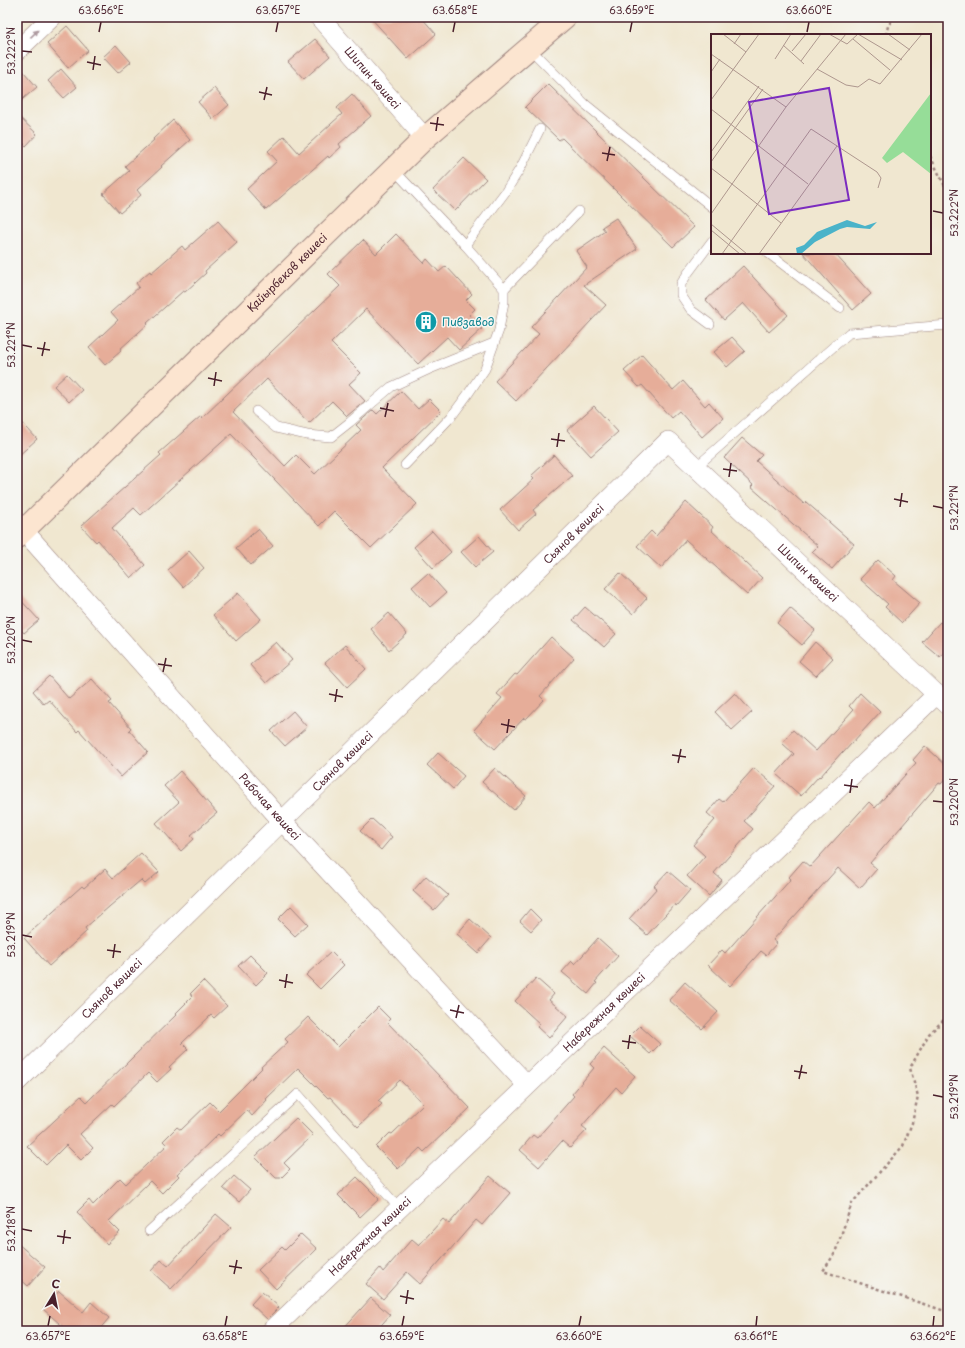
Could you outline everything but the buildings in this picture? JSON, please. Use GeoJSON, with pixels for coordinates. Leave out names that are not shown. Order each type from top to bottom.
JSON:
{"type":"FeatureCollection","features":[{"type":"Feature","properties":{"kind":"main road","name":"Қайырбеков көшесі"},"geometry":{"type":"LineString","coordinates":[[19,530],[424,138],[565,17]]}},
{"type":"Feature","properties":{"kind":"street"},"geometry":{"type":"LineString","coordinates":[[17,51],[52,17]]}},
{"type":"Feature","properties":{"kind":"street","name":"Шипин көшесі"},"geometry":{"type":"LineString","coordinates":[[319,17],[424,138]]}},
{"type":"Feature","properties":{"kind":"street","name":"Шипин көшесі"},"geometry":{"type":"LineString","coordinates":[[668,441],[942,700]]}},
{"type":"Feature","properties":{"kind":"street","name":"Сьянов көшесі"},"geometry":{"type":"LineString","coordinates":[[17,1082],[668,441]]}},
{"type":"Feature","properties":{"kind":"street","name":"Рабочая көшесі"},"geometry":{"type":"LineString","coordinates":[[19,530],[282,821],[528,1086]]}},
{"type":"Feature","properties":{"kind":"street","name":"Набережная көшесі"},"geometry":{"type":"LineString","coordinates":[[271,1331],[528,1086],[942,700]]}},
{"type":"Feature","properties":{"kind":"lane"},"geometry":{"type":"LineString","coordinates":[[528,48],[585,104],[711,206]]}},
{"type":"Feature","properties":{"kind":"lane"},"geometry":{"type":"LineString","coordinates":[[465,245],[506,191],[521,167],[540,129]]}},
{"type":"Feature","properties":{"kind":"lane"},"geometry":{"type":"LineString","coordinates":[[393,169],[465,245],[504,289],[504,302],[499,330],[484,369],[468,394],[451,416],[405,465]]}},
{"type":"Feature","properties":{"kind":"lane"},"geometry":{"type":"LineString","coordinates":[[504,289],[580,211]]}},
{"type":"Feature","properties":{"kind":"lane"},"geometry":{"type":"LineString","coordinates":[[710,324],[691,310],[681,295],[682,284],[688,273],[711,242]]}},
{"type":"Feature","properties":{"kind":"lane"},"geometry":{"type":"LineString","coordinates":[[769,254],[840,308]]}},
{"type":"Feature","properties":{"kind":"lane"},"geometry":{"type":"LineString","coordinates":[[696,467],[849,333],[948,325]]}},
{"type":"Feature","properties":{"kind":"lane"},"geometry":{"type":"LineString","coordinates":[[256,411],[276,428],[307,435],[331,437],[391,387],[432,368],[494,343]]}},
{"type":"Feature","properties":{"kind":"lane"},"geometry":{"type":"LineString","coordinates":[[149,1231],[298,1094],[399,1208]]}},
{"type":"Feature","properties":{"kind":"path"},"geometry":{"type":"LineString","coordinates":[[886,34],[888,26],[894,17]]}},
{"type":"Feature","properties":{"kind":"path"},"geometry":{"type":"LineString","coordinates":[[931,158],[948,192]]}},
{"type":"Feature","properties":{"kind":"path"},"geometry":{"type":"LineString","coordinates":[[948,1016],[929,1034],[910,1068],[918,1096],[912,1123],[903,1146],[852,1203],[835,1253],[823,1271],[948,1312]]}},
{"type":"Feature","properties":{"kind":"place","name":"Пивзавод"},"geometry":{"type":"Point","coordinates":[426,322]}}]}
